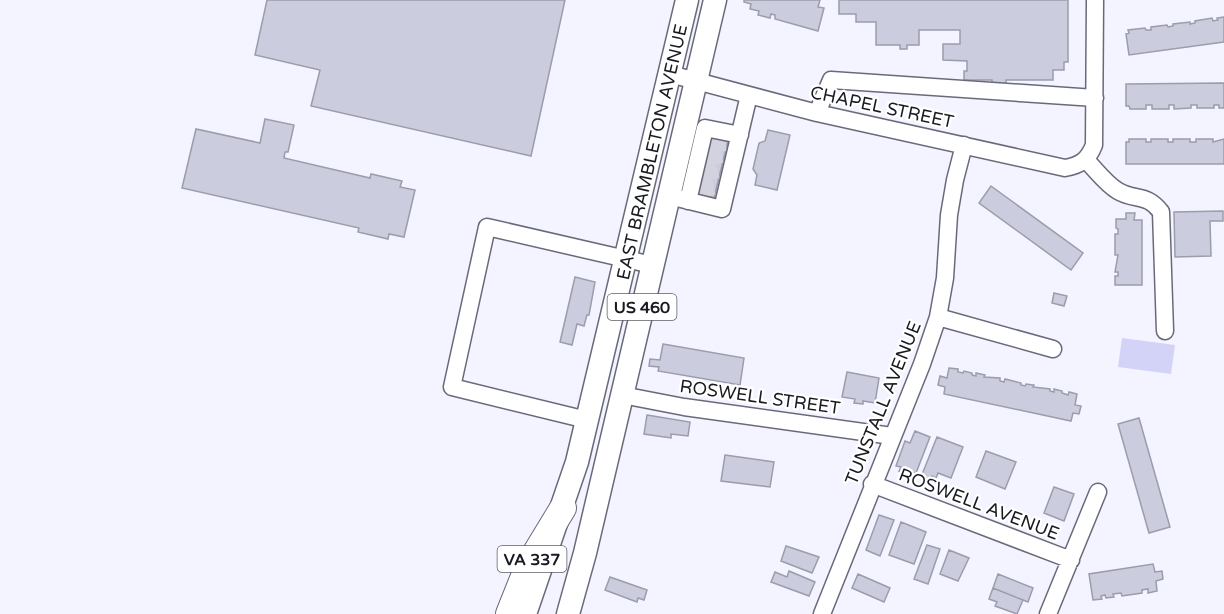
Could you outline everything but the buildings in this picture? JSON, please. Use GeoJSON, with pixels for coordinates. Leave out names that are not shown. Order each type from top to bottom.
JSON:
{"type":"FeatureCollection","features":[{"type":"Feature","properties":{"kind":"highway","name":"VA 337"},"geometry":{"type":"LineString","coordinates":[[510,614],[529,564],[562,508]]}},
{"type":"Feature","properties":{"kind":"main road","name":"EAST BRAMBLETON AVENUE"},"geometry":{"type":"LineString","coordinates":[[525,614],[562,508],[587,420],[687,0]]}},
{"type":"Feature","properties":{"kind":"main road","name":"EAST BRAMBLETON AVENUE"},"geometry":{"type":"LineString","coordinates":[[568,614],[580,572],[652,265],[696,174],[696,82],[715,0]]}},
{"type":"Feature","properties":{"kind":"street"},"geometry":{"type":"LineString","coordinates":[[1095,0],[1094,145],[1086,160],[1117,191],[1132,197],[1146,198],[1154,203],[1161,212],[1165,331]]}},
{"type":"Feature","properties":{"kind":"street","name":"CHAPEL STREET"},"geometry":{"type":"LineString","coordinates":[[670,74],[817,113],[1065,168],[1077,166],[1086,160]]}},
{"type":"Feature","properties":{"kind":"street"},"geometry":{"type":"LineString","coordinates":[[817,113],[831,80],[1095,98]]}},
{"type":"Feature","properties":{"kind":"street"},"geometry":{"type":"LineString","coordinates":[[695,126],[696,174],[722,209],[729,159],[749,95]]}},
{"type":"Feature","properties":{"kind":"street"},"geometry":{"type":"LineString","coordinates":[[695,126],[729,159]]}},
{"type":"Feature","properties":{"kind":"street"},"geometry":{"type":"LineString","coordinates":[[938,317],[945,278],[949,215],[964,145]]}},
{"type":"Feature","properties":{"kind":"street"},"geometry":{"type":"LineString","coordinates":[[587,420],[452,387],[487,227],[652,265]]}},
{"type":"Feature","properties":{"kind":"street","name":"TUNSTALL AVENUE"},"geometry":{"type":"LineString","coordinates":[[822,614],[872,484],[922,364],[938,317],[1053,349]]}},
{"type":"Feature","properties":{"kind":"street","name":"ROSWELL STREET"},"geometry":{"type":"LineString","coordinates":[[622,394],[684,407],[892,436]]}},
{"type":"Feature","properties":{"kind":"street","name":"ROSWELL AVENUE"},"geometry":{"type":"LineString","coordinates":[[872,484],[1071,560]]}},
{"type":"Feature","properties":{"kind":"street"},"geometry":{"type":"LineString","coordinates":[[1048,614],[1098,492]]}},
{"type":"Feature","properties":{"kind":"shaded area"},"geometry":{"type":"Polygon","coordinates":[[[1122,338],[1175,345],[1171,374],[1118,367],[1122,338]]]}},
{"type":"Feature","properties":{"kind":"tunnel"},"geometry":{"type":"LineString","coordinates":[[710,145],[727,143]]}},
{"type":"Feature","properties":{"kind":"tunnel"},"geometry":{"type":"LineString","coordinates":[[706,158],[725,154]]}},
{"type":"Feature","properties":{"kind":"tunnel"},"geometry":{"type":"LineString","coordinates":[[702,174],[721,169]]}},
{"type":"Feature","properties":{"kind":"tunnel"},"geometry":{"type":"LineString","coordinates":[[698,190],[717,186]]}}]}
